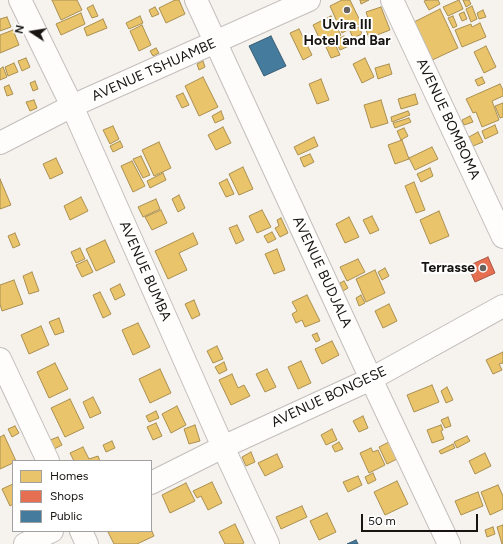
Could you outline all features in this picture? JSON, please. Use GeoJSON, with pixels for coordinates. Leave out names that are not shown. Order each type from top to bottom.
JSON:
{"type":"FeatureCollection","features":[{"type":"Feature","properties":{"kind":"street","name":"AVENUE BUMBA"},"geometry":{"type":"LineString","coordinates":[[20,0],[72,106],[223,447],[268,544]]}},
{"type":"Feature","properties":{"kind":"street","name":"AVENUE BUDJALA"},"geometry":{"type":"LineString","coordinates":[[196,0],[449,544]]}},
{"type":"Feature","properties":{"kind":"street","name":"AVENUE TSHUAMBE"},"geometry":{"type":"LineString","coordinates":[[0,143],[72,106],[309,0]]}},
{"type":"Feature","properties":{"kind":"street","name":"AVENUE BOMBOMA"},"geometry":{"type":"LineString","coordinates":[[392,0],[503,238]]}},
{"type":"Feature","properties":{"kind":"street","name":"AVENUE BONGESE"},"geometry":{"type":"LineString","coordinates":[[152,482],[223,447],[371,379],[503,306]]}},
{"type":"Feature","properties":{"kind":"street"},"geometry":{"type":"LineString","coordinates":[[0,359],[48,460]]}},
{"type":"Feature","properties":{"kind":"street"},"geometry":{"type":"LineString","coordinates":[[25,544],[50,532]]}},
{"type":"Feature","properties":{"kind":"street"},"geometry":{"type":"LineString","coordinates":[[80,532],[86,544]]}},
{"type":"Feature","properties":{"kind":"building: Homes"},"geometry":{"type":"Polygon","coordinates":[[[52,0],[77,0],[82,10],[61,20],[52,0]]]}},
{"type":"Feature","properties":{"kind":"building: Homes"},"geometry":{"type":"Polygon","coordinates":[[[175,0],[179,0],[185,14],[166,23],[159,8],[175,0]]]}},
{"type":"Feature","properties":{"kind":"building: Homes"},"geometry":{"type":"Polygon","coordinates":[[[342,0],[350,0],[361,23],[342,33],[330,6],[342,0]]]}},
{"type":"Feature","properties":{"kind":"building: Homes"},"geometry":{"type":"Polygon","coordinates":[[[360,0],[369,0],[361,4],[360,0]]]}},
{"type":"Feature","properties":{"kind":"building: Homes"},"geometry":{"type":"Polygon","coordinates":[[[438,0],[440,4],[429,10],[424,1],[438,0]]]}},
{"type":"Feature","properties":{"kind":"building: Homes"},"geometry":{"type":"Polygon","coordinates":[[[459,0],[463,9],[448,16],[443,7],[459,0]]]}},
{"type":"Feature","properties":{"kind":"building: Homes"},"geometry":{"type":"Polygon","coordinates":[[[463,0],[469,0],[471,4],[466,7],[463,0]]]}},
{"type":"Feature","properties":{"kind":"building: Homes"},"geometry":{"type":"Polygon","coordinates":[[[93,5],[98,16],[92,18],[87,8],[93,5]]]}},
{"type":"Feature","properties":{"kind":"building: Homes"},"geometry":{"type":"Polygon","coordinates":[[[472,6],[477,19],[471,22],[466,9],[472,6]]]}},
{"type":"Feature","properties":{"kind":"building: Homes"},"geometry":{"type":"Polygon","coordinates":[[[155,7],[159,14],[152,17],[149,10],[155,7]]]}},
{"type":"Feature","properties":{"kind":"building: Homes"},"geometry":{"type":"Polygon","coordinates":[[[381,7],[390,30],[369,38],[365,27],[370,24],[366,12],[381,7]]]}},
{"type":"Feature","properties":{"kind":"building: Homes"},"geometry":{"type":"Polygon","coordinates":[[[440,9],[458,48],[428,62],[410,24],[440,9]]]}},
{"type":"Feature","properties":{"kind":"building: Homes"},"geometry":{"type":"Polygon","coordinates":[[[483,10],[486,17],[479,19],[477,13],[483,10]]]}},
{"type":"Feature","properties":{"kind":"building: Homes"},"geometry":{"type":"Polygon","coordinates":[[[464,12],[467,19],[462,21],[459,14],[464,12]]]}},
{"type":"Feature","properties":{"kind":"building: Homes"},"geometry":{"type":"Polygon","coordinates":[[[81,13],[85,24],[61,35],[56,24],[81,13]]]}},
{"type":"Feature","properties":{"kind":"building: Homes"},"geometry":{"type":"Polygon","coordinates":[[[140,16],[143,23],[129,29],[126,23],[140,16]]]}},
{"type":"Feature","properties":{"kind":"building: Homes"},"geometry":{"type":"Polygon","coordinates":[[[331,16],[341,35],[322,44],[313,25],[331,16]]]}},
{"type":"Feature","properties":{"kind":"building: Homes"},"geometry":{"type":"Polygon","coordinates":[[[453,16],[457,26],[453,28],[448,18],[453,16]]]}},
{"type":"Feature","properties":{"kind":"building: Homes"},"geometry":{"type":"Polygon","coordinates":[[[7,17],[11,27],[0,31],[0,19],[7,17]]]}},
{"type":"Feature","properties":{"kind":"building: Homes"},"geometry":{"type":"Polygon","coordinates":[[[103,19],[107,28],[87,36],[84,28],[103,19]]]}},
{"type":"Feature","properties":{"kind":"building: Homes"},"geometry":{"type":"Polygon","coordinates":[[[480,23],[486,37],[462,47],[455,30],[471,24],[472,27],[480,23]]]}},
{"type":"Feature","properties":{"kind":"building: Homes"},"geometry":{"type":"Polygon","coordinates":[[[142,25],[151,45],[139,51],[130,31],[142,25]]]}},
{"type":"Feature","properties":{"kind":"building: Homes"},"geometry":{"type":"Polygon","coordinates":[[[359,27],[362,34],[353,38],[350,31],[359,27]]]}},
{"type":"Feature","properties":{"kind":"building: Homes"},"geometry":{"type":"Polygon","coordinates":[[[299,29],[312,55],[303,60],[290,33],[299,29]]]}},
{"type":"Feature","properties":{"kind":"building: Homes"},"geometry":{"type":"Polygon","coordinates":[[[13,30],[19,45],[0,53],[0,35],[13,30]]]}},
{"type":"Feature","properties":{"kind":"building: Homes"},"geometry":{"type":"Polygon","coordinates":[[[344,36],[349,46],[340,50],[335,40],[344,36]]]}},
{"type":"Feature","properties":{"kind":"building: Homes"},"geometry":{"type":"Polygon","coordinates":[[[335,44],[340,55],[331,58],[326,47],[335,44]]]}},
{"type":"Feature","properties":{"kind":"building: Homes"},"geometry":{"type":"Polygon","coordinates":[[[486,46],[496,67],[484,73],[474,52],[486,46]]]}},
{"type":"Feature","properties":{"kind":"building: Homes"},"geometry":{"type":"Polygon","coordinates":[[[156,48],[159,53],[153,56],[150,51],[156,48]]]}},
{"type":"Feature","properties":{"kind":"building: Homes"},"geometry":{"type":"Polygon","coordinates":[[[26,58],[30,67],[22,71],[18,61],[26,58]]]}},
{"type":"Feature","properties":{"kind":"building: Homes"},"geometry":{"type":"Polygon","coordinates":[[[365,58],[374,77],[362,83],[353,64],[365,58]]]}},
{"type":"Feature","properties":{"kind":"building: Homes"},"geometry":{"type":"Polygon","coordinates":[[[203,61],[205,67],[199,70],[197,64],[203,61]]]}},
{"type":"Feature","properties":{"kind":"building: Homes"},"geometry":{"type":"Polygon","coordinates":[[[14,63],[18,72],[8,76],[5,67],[14,63]]]}},
{"type":"Feature","properties":{"kind":"building: Homes"},"geometry":{"type":"Polygon","coordinates":[[[389,64],[392,74],[378,79],[375,68],[389,64]]]}},
{"type":"Feature","properties":{"kind":"building: Homes"},"geometry":{"type":"Polygon","coordinates":[[[3,67],[7,77],[0,80],[0,69],[3,67]]]}},
{"type":"Feature","properties":{"kind":"building: Homes"},"geometry":{"type":"Polygon","coordinates":[[[203,77],[218,107],[199,116],[185,86],[203,77]]]}},
{"type":"Feature","properties":{"kind":"building: Homes"},"geometry":{"type":"Polygon","coordinates":[[[482,77],[485,83],[478,86],[475,80],[482,77]]]}},
{"type":"Feature","properties":{"kind":"building: Homes"},"geometry":{"type":"Polygon","coordinates":[[[321,79],[329,100],[317,104],[309,84],[321,79]]]}},
{"type":"Feature","properties":{"kind":"building: Homes"},"geometry":{"type":"Polygon","coordinates":[[[35,81],[38,89],[33,91],[30,83],[35,81]]]}},
{"type":"Feature","properties":{"kind":"building: Homes"},"geometry":{"type":"Polygon","coordinates":[[[500,84],[503,90],[503,96],[492,101],[499,120],[482,127],[476,112],[473,113],[466,99],[500,84]]]}},
{"type":"Feature","properties":{"kind":"building: Homes"},"geometry":{"type":"Polygon","coordinates":[[[9,85],[13,94],[7,96],[4,87],[9,85]]]}},
{"type":"Feature","properties":{"kind":"building: Homes"},"geometry":{"type":"Polygon","coordinates":[[[183,93],[189,105],[182,108],[176,96],[183,93]]]}},
{"type":"Feature","properties":{"kind":"building: Homes"},"geometry":{"type":"Polygon","coordinates":[[[415,94],[418,104],[401,109],[398,99],[415,94]]]}},
{"type":"Feature","properties":{"kind":"building: Homes"},"geometry":{"type":"Polygon","coordinates":[[[34,100],[37,108],[30,111],[26,102],[34,100]]]}},
{"type":"Feature","properties":{"kind":"building: Homes"},"geometry":{"type":"Polygon","coordinates":[[[381,100],[388,123],[371,128],[364,105],[381,100]]]}},
{"type":"Feature","properties":{"kind":"building: Homes"},"geometry":{"type":"Polygon","coordinates":[[[503,103],[503,117],[500,118],[495,106],[503,103]]]}},
{"type":"Feature","properties":{"kind":"building: Homes"},"geometry":{"type":"Polygon","coordinates":[[[221,111],[224,119],[215,123],[212,116],[221,111]]]}},
{"type":"Feature","properties":{"kind":"building: Homes"},"geometry":{"type":"Polygon","coordinates":[[[408,111],[410,115],[392,122],[391,117],[408,111]]]}},
{"type":"Feature","properties":{"kind":"building: Homes"},"geometry":{"type":"Polygon","coordinates":[[[470,116],[473,122],[464,125],[462,120],[470,116]]]}},
{"type":"Feature","properties":{"kind":"building: Homes"},"geometry":{"type":"Polygon","coordinates":[[[409,118],[411,122],[395,128],[393,123],[409,118]]]}},
{"type":"Feature","properties":{"kind":"building: Homes"},"geometry":{"type":"Polygon","coordinates":[[[495,125],[498,133],[485,139],[482,131],[495,125]]]}},
{"type":"Feature","properties":{"kind":"building: Homes"},"geometry":{"type":"Polygon","coordinates":[[[113,126],[119,139],[110,144],[103,130],[113,126]]]}},
{"type":"Feature","properties":{"kind":"building: Homes"},"geometry":{"type":"Polygon","coordinates":[[[223,127],[231,143],[216,150],[208,135],[223,127]]]}},
{"type":"Feature","properties":{"kind":"building: Homes"},"geometry":{"type":"Polygon","coordinates":[[[404,128],[408,136],[401,140],[397,131],[404,128]]]}},
{"type":"Feature","properties":{"kind":"building: Homes"},"geometry":{"type":"Polygon","coordinates":[[[478,132],[483,142],[473,146],[469,137],[478,132]]]}},
{"type":"Feature","properties":{"kind":"building: Homes"},"geometry":{"type":"Polygon","coordinates":[[[314,137],[318,146],[298,155],[294,147],[314,137]]]}},
{"type":"Feature","properties":{"kind":"building: Homes"},"geometry":{"type":"Polygon","coordinates":[[[402,140],[409,159],[395,164],[388,145],[402,140]]]}},
{"type":"Feature","properties":{"kind":"building: Homes"},"geometry":{"type":"Polygon","coordinates":[[[120,141],[123,147],[113,152],[110,146],[120,141]]]}},
{"type":"Feature","properties":{"kind":"building: Homes"},"geometry":{"type":"Polygon","coordinates":[[[159,142],[171,168],[154,176],[142,150],[159,142]]]}},
{"type":"Feature","properties":{"kind":"building: Homes"},"geometry":{"type":"Polygon","coordinates":[[[432,147],[438,159],[415,170],[409,158],[432,147]]]}},
{"type":"Feature","properties":{"kind":"building: Homes"},"geometry":{"type":"Polygon","coordinates":[[[310,154],[314,162],[304,167],[300,158],[310,154]]]}},
{"type":"Feature","properties":{"kind":"building: Homes"},"geometry":{"type":"Polygon","coordinates":[[[141,156],[150,175],[143,178],[133,159],[141,156]]]}},
{"type":"Feature","properties":{"kind":"building: Homes"},"geometry":{"type":"Polygon","coordinates":[[[56,158],[63,173],[50,179],[43,164],[56,158]]]}},
{"type":"Feature","properties":{"kind":"building: Homes"},"geometry":{"type":"Polygon","coordinates":[[[132,161],[145,186],[133,192],[121,166],[132,161]]]}},
{"type":"Feature","properties":{"kind":"building: Homes"},"geometry":{"type":"Polygon","coordinates":[[[243,167],[253,189],[239,195],[229,174],[243,167]]]}},
{"type":"Feature","properties":{"kind":"building: Homes"},"geometry":{"type":"Polygon","coordinates":[[[430,168],[433,176],[421,182],[417,174],[430,168]]]}},
{"type":"Feature","properties":{"kind":"building: Homes"},"geometry":{"type":"Polygon","coordinates":[[[163,173],[166,180],[150,188],[147,181],[163,173]]]}},
{"type":"Feature","properties":{"kind":"building: Homes"},"geometry":{"type":"Polygon","coordinates":[[[0,179],[11,205],[0,209],[0,179]]]}},
{"type":"Feature","properties":{"kind":"building: Homes"},"geometry":{"type":"Polygon","coordinates":[[[227,179],[234,194],[226,197],[219,183],[227,179]]]}},
{"type":"Feature","properties":{"kind":"building: Homes"},"geometry":{"type":"Polygon","coordinates":[[[414,182],[425,210],[416,213],[405,186],[414,182]]]}},
{"type":"Feature","properties":{"kind":"building: Homes"},"geometry":{"type":"Polygon","coordinates":[[[179,195],[185,208],[178,212],[172,199],[179,195]]]}},
{"type":"Feature","properties":{"kind":"building: Homes"},"geometry":{"type":"Polygon","coordinates":[[[81,197],[88,211],[70,220],[64,206],[81,197]]]}},
{"type":"Feature","properties":{"kind":"building: Homes"},"geometry":{"type":"Polygon","coordinates":[[[156,199],[160,209],[143,217],[138,207],[156,199]]]}},
{"type":"Feature","properties":{"kind":"building: Homes"},"geometry":{"type":"Polygon","coordinates":[[[161,210],[167,223],[152,230],[145,217],[161,210]]]}},
{"type":"Feature","properties":{"kind":"building: Homes"},"geometry":{"type":"Polygon","coordinates":[[[262,210],[271,227],[257,233],[249,216],[262,210]]]}},
{"type":"Feature","properties":{"kind":"building: Homes"},"geometry":{"type":"Polygon","coordinates":[[[439,211],[449,236],[430,244],[420,220],[439,211]]]}},
{"type":"Feature","properties":{"kind":"building: Homes"},"geometry":{"type":"Polygon","coordinates":[[[372,216],[379,230],[370,234],[363,220],[372,216]]]}},
{"type":"Feature","properties":{"kind":"building: Homes"},"geometry":{"type":"Polygon","coordinates":[[[349,217],[359,237],[345,243],[336,224],[349,217]]]}},
{"type":"Feature","properties":{"kind":"building: Homes"},"geometry":{"type":"Polygon","coordinates":[[[281,218],[288,233],[280,237],[275,228],[279,226],[277,220],[281,218]]]}},
{"type":"Feature","properties":{"kind":"building: Homes"},"geometry":{"type":"Polygon","coordinates":[[[237,225],[244,240],[236,244],[229,228],[237,225]]]}},
{"type":"Feature","properties":{"kind":"building: Homes"},"geometry":{"type":"Polygon","coordinates":[[[272,232],[276,239],[268,243],[264,236],[272,232]]]}},
{"type":"Feature","properties":{"kind":"building: Homes"},"geometry":{"type":"Polygon","coordinates":[[[15,233],[20,245],[13,248],[8,236],[15,233]]]}},
{"type":"Feature","properties":{"kind":"building: Homes"},"geometry":{"type":"Polygon","coordinates":[[[193,233],[198,244],[179,253],[187,270],[168,279],[155,251],[193,233]]]}},
{"type":"Feature","properties":{"kind":"building: Homes"},"geometry":{"type":"Polygon","coordinates":[[[105,240],[115,262],[96,271],[86,249],[105,240]]]}},
{"type":"Feature","properties":{"kind":"building: Homes"},"geometry":{"type":"Polygon","coordinates":[[[80,248],[85,259],[76,263],[71,252],[80,248]]]}},
{"type":"Feature","properties":{"kind":"building: Homes"},"geometry":{"type":"Polygon","coordinates":[[[277,249],[285,270],[274,274],[265,254],[277,249]]]}},
{"type":"Feature","properties":{"kind":"building: Homes"},"geometry":{"type":"Polygon","coordinates":[[[358,259],[365,272],[347,281],[340,267],[358,259]]]}},
{"type":"Feature","properties":{"kind":"building: Homes"},"geometry":{"type":"Polygon","coordinates":[[[87,260],[93,272],[82,277],[76,265],[87,260]]]}},
{"type":"Feature","properties":{"kind":"building: Homes"},"geometry":{"type":"Polygon","coordinates":[[[385,268],[389,276],[382,280],[378,272],[385,268]]]}},
{"type":"Feature","properties":{"kind":"building: Homes"},"geometry":{"type":"Polygon","coordinates":[[[375,270],[385,293],[366,302],[356,279],[375,270]]]}},
{"type":"Feature","properties":{"kind":"building: Homes"},"geometry":{"type":"Polygon","coordinates":[[[32,272],[39,291],[29,294],[23,276],[32,272]]]}},
{"type":"Feature","properties":{"kind":"building: Homes"},"geometry":{"type":"Polygon","coordinates":[[[14,280],[23,304],[2,311],[0,304],[0,285],[14,280]]]}},
{"type":"Feature","properties":{"kind":"building: Homes"},"geometry":{"type":"Polygon","coordinates":[[[344,281],[348,288],[343,291],[340,283],[344,281]]]}},
{"type":"Feature","properties":{"kind":"building: Homes"},"geometry":{"type":"Polygon","coordinates":[[[120,284],[125,295],[115,300],[110,289],[120,284]]]}},
{"type":"Feature","properties":{"kind":"building: Homes"},"geometry":{"type":"Polygon","coordinates":[[[100,292],[111,314],[103,318],[93,295],[100,292]]]}},
{"type":"Feature","properties":{"kind":"building: Homes"},"geometry":{"type":"Polygon","coordinates":[[[307,295],[320,321],[305,327],[302,320],[296,323],[292,314],[297,311],[292,302],[307,295]]]}},
{"type":"Feature","properties":{"kind":"building: Homes"},"geometry":{"type":"Polygon","coordinates":[[[361,295],[365,303],[359,306],[356,298],[361,295]]]}},
{"type":"Feature","properties":{"kind":"building: Homes"},"geometry":{"type":"Polygon","coordinates":[[[194,300],[200,315],[192,319],[185,304],[194,300]]]}},
{"type":"Feature","properties":{"kind":"building: Homes"},"geometry":{"type":"Polygon","coordinates":[[[389,304],[397,321],[383,328],[375,311],[389,304]]]}},
{"type":"Feature","properties":{"kind":"building: Homes"},"geometry":{"type":"Polygon","coordinates":[[[59,318],[64,332],[55,335],[49,322],[59,318]]]}},
{"type":"Feature","properties":{"kind":"building: Homes"},"geometry":{"type":"Polygon","coordinates":[[[138,323],[150,347],[133,355],[122,330],[138,323]]]}},
{"type":"Feature","properties":{"kind":"building: Homes"},"geometry":{"type":"Polygon","coordinates":[[[41,326],[49,345],[29,354],[21,335],[41,326]]]}},
{"type":"Feature","properties":{"kind":"building: Homes"},"geometry":{"type":"Polygon","coordinates":[[[317,333],[320,340],[316,342],[312,335],[317,333]]]}},
{"type":"Feature","properties":{"kind":"building: Homes"},"geometry":{"type":"Polygon","coordinates":[[[332,341],[339,355],[322,364],[315,349],[332,341]]]}},
{"type":"Feature","properties":{"kind":"building: Homes"},"geometry":{"type":"Polygon","coordinates":[[[217,346],[223,359],[213,363],[207,351],[217,346]]]}},
{"type":"Feature","properties":{"kind":"building: Homes"},"geometry":{"type":"Polygon","coordinates":[[[503,352],[503,363],[499,364],[502,370],[493,374],[486,360],[503,352]]]}},
{"type":"Feature","properties":{"kind":"building: Homes"},"geometry":{"type":"Polygon","coordinates":[[[301,361],[311,383],[298,389],[288,367],[301,361]]]}},
{"type":"Feature","properties":{"kind":"building: Homes"},"geometry":{"type":"Polygon","coordinates":[[[224,362],[227,370],[219,374],[215,367],[224,362]]]}},
{"type":"Feature","properties":{"kind":"building: Homes"},"geometry":{"type":"Polygon","coordinates":[[[55,363],[68,389],[49,398],[37,372],[55,363]]]}},
{"type":"Feature","properties":{"kind":"building: Homes"},"geometry":{"type":"Polygon","coordinates":[[[160,369],[171,393],[150,403],[139,379],[160,369]]]}},
{"type":"Feature","properties":{"kind":"building: Homes"},"geometry":{"type":"Polygon","coordinates":[[[267,369],[276,387],[265,392],[256,374],[267,369]]]}},
{"type":"Feature","properties":{"kind":"building: Homes"},"geometry":{"type":"Polygon","coordinates":[[[232,374],[238,388],[244,385],[250,396],[231,405],[219,380],[232,374]]]}},
{"type":"Feature","properties":{"kind":"building: Homes"},"geometry":{"type":"Polygon","coordinates":[[[432,385],[439,402],[414,412],[407,395],[432,385]]]}},
{"type":"Feature","properties":{"kind":"building: Homes"},"geometry":{"type":"Polygon","coordinates":[[[447,387],[453,400],[446,403],[441,391],[447,387]]]}},
{"type":"Feature","properties":{"kind":"building: Homes"},"geometry":{"type":"Polygon","coordinates":[[[93,397],[101,413],[90,418],[83,402],[93,397]]]}},
{"type":"Feature","properties":{"kind":"building: Homes"},"geometry":{"type":"Polygon","coordinates":[[[70,399],[84,428],[65,437],[51,408],[70,399]]]}},
{"type":"Feature","properties":{"kind":"building: Homes"},"geometry":{"type":"Polygon","coordinates":[[[177,406],[186,425],[171,433],[162,414],[177,406]]]}},
{"type":"Feature","properties":{"kind":"building: Homes"},"geometry":{"type":"Polygon","coordinates":[[[156,411],[159,418],[149,422],[146,416],[156,411]]]}},
{"type":"Feature","properties":{"kind":"building: Homes"},"geometry":{"type":"Polygon","coordinates":[[[363,416],[368,428],[359,432],[353,421],[363,416]]]}},
{"type":"Feature","properties":{"kind":"building: Homes"},"geometry":{"type":"Polygon","coordinates":[[[448,417],[451,426],[445,428],[441,420],[448,417]]]}},
{"type":"Feature","properties":{"kind":"building: Homes"},"geometry":{"type":"Polygon","coordinates":[[[156,423],[162,436],[153,440],[147,427],[156,423]]]}},
{"type":"Feature","properties":{"kind":"building: Homes"},"geometry":{"type":"Polygon","coordinates":[[[195,425],[200,441],[189,444],[184,429],[195,425]]]}},
{"type":"Feature","properties":{"kind":"building: Homes"},"geometry":{"type":"Polygon","coordinates":[[[441,425],[443,430],[441,431],[444,439],[432,443],[427,430],[441,425]]]}},
{"type":"Feature","properties":{"kind":"building: Homes"},"geometry":{"type":"Polygon","coordinates":[[[15,426],[19,433],[12,437],[8,429],[15,426]]]}},
{"type":"Feature","properties":{"kind":"building: Homes"},"geometry":{"type":"Polygon","coordinates":[[[332,429],[337,440],[326,445],[321,435],[332,429]]]}},
{"type":"Feature","properties":{"kind":"building: Homes"},"geometry":{"type":"Polygon","coordinates":[[[4,435],[16,460],[12,460],[12,463],[0,469],[0,437],[4,435]]]}},
{"type":"Feature","properties":{"kind":"building: Homes"},"geometry":{"type":"Polygon","coordinates":[[[467,436],[470,441],[457,448],[454,442],[467,436]]]}},
{"type":"Feature","properties":{"kind":"building: Homes"},"geometry":{"type":"Polygon","coordinates":[[[58,437],[62,445],[54,449],[50,440],[58,437]]]}},
{"type":"Feature","properties":{"kind":"building: Homes"},"geometry":{"type":"Polygon","coordinates":[[[112,441],[115,448],[106,452],[103,445],[112,441]]]}},
{"type":"Feature","properties":{"kind":"building: Homes"},"geometry":{"type":"Polygon","coordinates":[[[339,442],[343,449],[335,452],[332,446],[339,442]]]}},
{"type":"Feature","properties":{"kind":"building: Homes"},"geometry":{"type":"Polygon","coordinates":[[[389,442],[397,459],[387,464],[379,447],[389,442]]]}},
{"type":"Feature","properties":{"kind":"building: Homes"},"geometry":{"type":"Polygon","coordinates":[[[453,444],[455,448],[441,454],[439,451],[453,444]]]}},
{"type":"Feature","properties":{"kind":"building: Homes"},"geometry":{"type":"Polygon","coordinates":[[[83,447],[89,459],[98,456],[100,460],[74,460],[70,453],[83,447]]]}},
{"type":"Feature","properties":{"kind":"building: Homes"},"geometry":{"type":"Polygon","coordinates":[[[371,448],[373,452],[378,450],[385,465],[369,473],[360,453],[371,448]]]}},
{"type":"Feature","properties":{"kind":"building: Homes"},"geometry":{"type":"Polygon","coordinates":[[[251,452],[255,462],[246,466],[242,457],[251,452]]]}},
{"type":"Feature","properties":{"kind":"building: Homes"},"geometry":{"type":"Polygon","coordinates":[[[485,453],[491,466],[475,474],[469,461],[485,453]]]}},
{"type":"Feature","properties":{"kind":"building: Homes"},"geometry":{"type":"Polygon","coordinates":[[[277,454],[283,467],[265,476],[258,463],[277,454]]]}},
{"type":"Feature","properties":{"kind":"building: Homes"},"geometry":{"type":"Polygon","coordinates":[[[373,473],[376,480],[368,484],[365,477],[373,473]]]}},
{"type":"Feature","properties":{"kind":"building: Homes"},"geometry":{"type":"Polygon","coordinates":[[[358,476],[362,485],[348,492],[343,482],[358,476]]]}},
{"type":"Feature","properties":{"kind":"building: Homes"},"geometry":{"type":"Polygon","coordinates":[[[397,481],[408,504],[385,515],[374,492],[397,481]]]}},
{"type":"Feature","properties":{"kind":"building: Homes"},"geometry":{"type":"Polygon","coordinates":[[[212,482],[222,503],[208,510],[201,496],[197,498],[193,491],[212,482]]]}},
{"type":"Feature","properties":{"kind":"building: Homes"},"geometry":{"type":"Polygon","coordinates":[[[186,483],[195,501],[170,513],[162,495],[186,483]]]}},
{"type":"Feature","properties":{"kind":"building: Homes"},"geometry":{"type":"Polygon","coordinates":[[[12,484],[12,505],[10,506],[2,489],[12,484]]]}},
{"type":"Feature","properties":{"kind":"building: Homes"},"geometry":{"type":"Polygon","coordinates":[[[498,485],[503,496],[503,509],[490,515],[481,492],[498,485]]]}},
{"type":"Feature","properties":{"kind":"building: Homes"},"geometry":{"type":"Polygon","coordinates":[[[478,492],[483,506],[461,515],[455,501],[478,492]]]}},
{"type":"Feature","properties":{"kind":"building: Homes"},"geometry":{"type":"Polygon","coordinates":[[[302,506],[307,517],[281,529],[276,517],[302,506]]]}},
{"type":"Feature","properties":{"kind":"building: Homes"},"geometry":{"type":"Polygon","coordinates":[[[327,513],[336,532],[319,540],[310,521],[327,513]]]}},
{"type":"Feature","properties":{"kind":"building: Homes"},"geometry":{"type":"Polygon","coordinates":[[[235,524],[244,543],[225,544],[219,532],[235,524]]]}},
{"type":"Feature","properties":{"kind":"building: Homes"},"geometry":{"type":"Polygon","coordinates":[[[503,525],[503,544],[502,544],[497,527],[503,525]]]}},
{"type":"Feature","properties":{"kind":"building: Homes"},"geometry":{"type":"Polygon","coordinates":[[[493,527],[495,534],[487,537],[485,530],[493,527]]]}},
{"type":"Feature","properties":{"kind":"building: Homes"},"geometry":{"type":"Polygon","coordinates":[[[152,531],[154,536],[137,544],[114,544],[108,532],[152,531]]]}},
{"type":"Feature","properties":{"kind":"building: Shops"},"geometry":{"type":"Polygon","coordinates":[[[488,257],[495,273],[475,282],[468,266],[488,257]]]}},
{"type":"Feature","properties":{"kind":"building: Public"},"geometry":{"type":"Polygon","coordinates":[[[271,36],[286,66],[264,76],[249,46],[271,36]]]}},
{"type":"Feature","properties":{"kind":"building: Public"},"geometry":{"type":"Polygon","coordinates":[[[356,540],[358,544],[347,544],[356,540]]]}},
{"type":"Feature","properties":{"kind":"place","name":"Uvira III Hotel and Bar"},"geometry":{"type":"Point","coordinates":[347,10]}},
{"type":"Feature","properties":{"kind":"place","name":"Terrasse"},"geometry":{"type":"Point","coordinates":[483,268]}}]}
